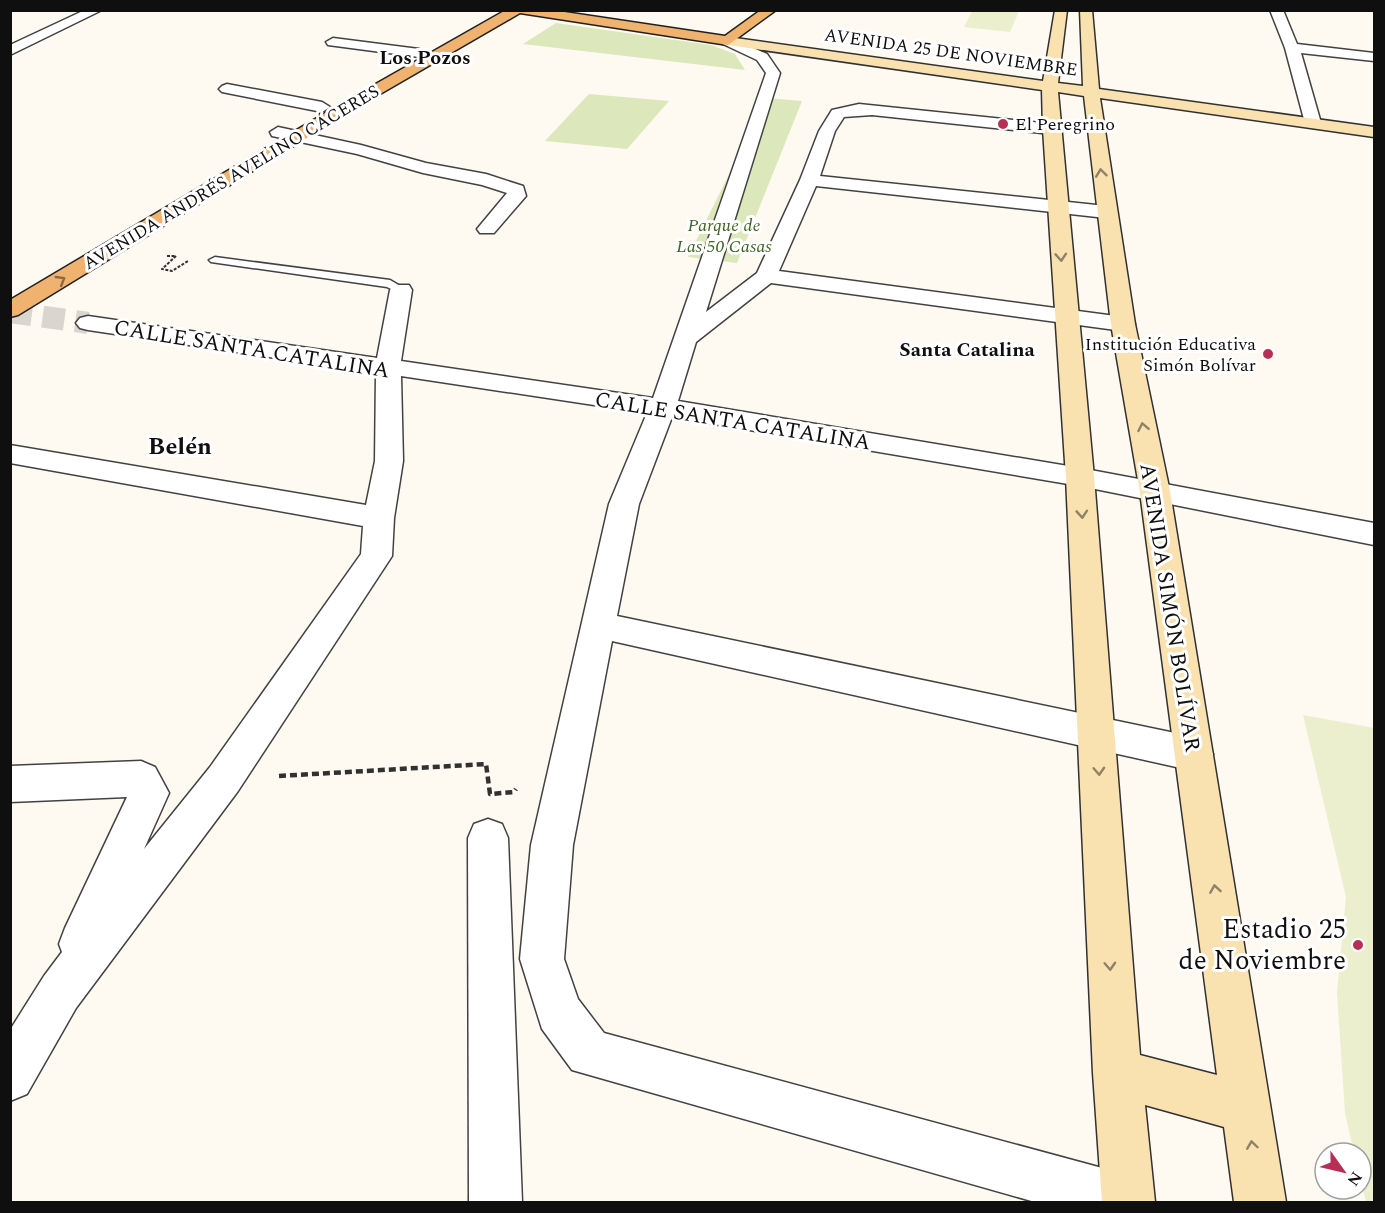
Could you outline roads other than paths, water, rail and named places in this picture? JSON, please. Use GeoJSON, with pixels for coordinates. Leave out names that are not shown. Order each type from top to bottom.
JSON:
{"type":"FeatureCollection","features":[{"type":"Feature","properties":{"kind":"main road","name":"AVENIDA ANDRÉS AVELINO CÁCERES"},"geometry":{"type":"LineString","coordinates":[[10,310],[288,134],[322,106],[497,10]]}},
{"type":"Feature","properties":{"kind":"main road","name":"AVENIDA ANDRÉS AVELINO CÁCERES"},"geometry":{"type":"LineString","coordinates":[[10,288],[516,10]]}},
{"type":"Feature","properties":{"kind":"main road","name":"AVENIDA 25 DE NOVIEMBRE"},"geometry":{"type":"LineString","coordinates":[[522,10],[681,33],[734,22],[1050,85],[1374,132]]}},
{"type":"Feature","properties":{"kind":"main road"},"geometry":{"type":"LineString","coordinates":[[734,22],[770,10]]}},
{"type":"Feature","properties":{"kind":"main road"},"geometry":{"type":"LineString","coordinates":[[1061,10],[1050,85],[1051,129],[1080,477],[1117,1073],[1128,1203]]}},
{"type":"Feature","properties":{"kind":"main road","name":"AVENIDA SIMÓN BOLÍVAR"},"geometry":{"type":"LineString","coordinates":[[1086,10],[1091,92],[1106,212],[1123,324],[1155,492],[1260,1203]]}},
{"type":"Feature","properties":{"kind":"main road"},"geometry":{"type":"LineString","coordinates":[[1117,1073],[1246,1108]]}},
{"type":"Feature","properties":{"kind":"street"},"geometry":{"type":"LineString","coordinates":[[10,51],[96,10]]}},
{"type":"Feature","properties":{"kind":"street"},"geometry":{"type":"LineString","coordinates":[[1276,10],[1292,48],[1313,123]]}},
{"type":"Feature","properties":{"kind":"street"},"geometry":{"type":"LineString","coordinates":[[734,22],[773,73],[687,339],[663,407],[624,504],[552,845],[542,959],[559,1012],[589,1053],[1128,1203]]}},
{"type":"Feature","properties":{"kind":"street"},"geometry":{"type":"LineString","coordinates":[[333,42],[419,53]]}},
{"type":"Feature","properties":{"kind":"street"},"geometry":{"type":"LineString","coordinates":[[1292,48],[1374,57]]}},
{"type":"Feature","properties":{"kind":"street"},"geometry":{"type":"LineString","coordinates":[[227,89],[322,106]]}},
{"type":"Feature","properties":{"kind":"street"},"geometry":{"type":"LineString","coordinates":[[687,339],[766,276],[809,180],[827,131],[838,113],[866,109],[1051,129]]}},
{"type":"Feature","properties":{"kind":"street"},"geometry":{"type":"LineString","coordinates":[[288,134],[361,150],[423,168],[504,184],[516,190],[516,196],[487,229]]}},
{"type":"Feature","properties":{"kind":"street"},"geometry":{"type":"LineString","coordinates":[[809,180],[1106,212]]}},
{"type":"Feature","properties":{"kind":"street"},"geometry":{"type":"LineString","coordinates":[[766,276],[1123,324]]}},
{"type":"Feature","properties":{"kind":"street"},"geometry":{"type":"LineString","coordinates":[[60,992],[224,779],[376,556],[379,518],[389,461],[388,368],[401,290]]}},
{"type":"Feature","properties":{"kind":"street","name":"CALLE SANTA CATALINA"},"geometry":{"type":"LineString","coordinates":[[88,323],[663,407],[1080,477],[1374,534]]}},
{"type":"Feature","properties":{"kind":"street"},"geometry":{"type":"LineString","coordinates":[[10,454],[379,518]]}},
{"type":"Feature","properties":{"kind":"street"},"geometry":{"type":"LineString","coordinates":[[597,625],[1194,754]]}},
{"type":"Feature","properties":{"kind":"street"},"geometry":{"type":"LineString","coordinates":[[10,784],[141,778],[149,793],[60,992],[10,1077]]}},
{"type":"Feature","properties":{"kind":"street"},"geometry":{"type":"LineString","coordinates":[[489,838],[496,1203]]}},
{"type":"Feature","properties":{"kind":"lane"},"geometry":{"type":"LineString","coordinates":[[215,260],[390,284],[401,290]]}},
{"type":"Feature","properties":{"kind":"tunnel"},"geometry":{"type":"LineString","coordinates":[[10,312],[88,323]]}},
{"type":"Feature","properties":{"kind":"place","name":"El Peregrino"},"geometry":{"type":"Point","coordinates":[1003,124]}},
{"type":"Feature","properties":{"kind":"place","name":"Institución Educativa Simón Bolívar"},"geometry":{"type":"Point","coordinates":[1268,354]}},
{"type":"Feature","properties":{"kind":"place","name":"Estadio 25 de Noviembre"},"geometry":{"type":"Point","coordinates":[1358,945]}},
{"type":"Feature","properties":{"kind":"district","name":"Los Pozos"},"geometry":{"type":"Point","coordinates":[425,57]}},
{"type":"Feature","properties":{"kind":"district","name":"Santa Catalina"},"geometry":{"type":"Point","coordinates":[967,349]}},
{"type":"Feature","properties":{"kind":"district","name":"Belén"},"geometry":{"type":"Point","coordinates":[180,446]}},
{"type":"Feature","properties":{"kind":"park label","name":"Parque de Las 50 Casas"},"geometry":{"type":"Point","coordinates":[724,235]}}]}
